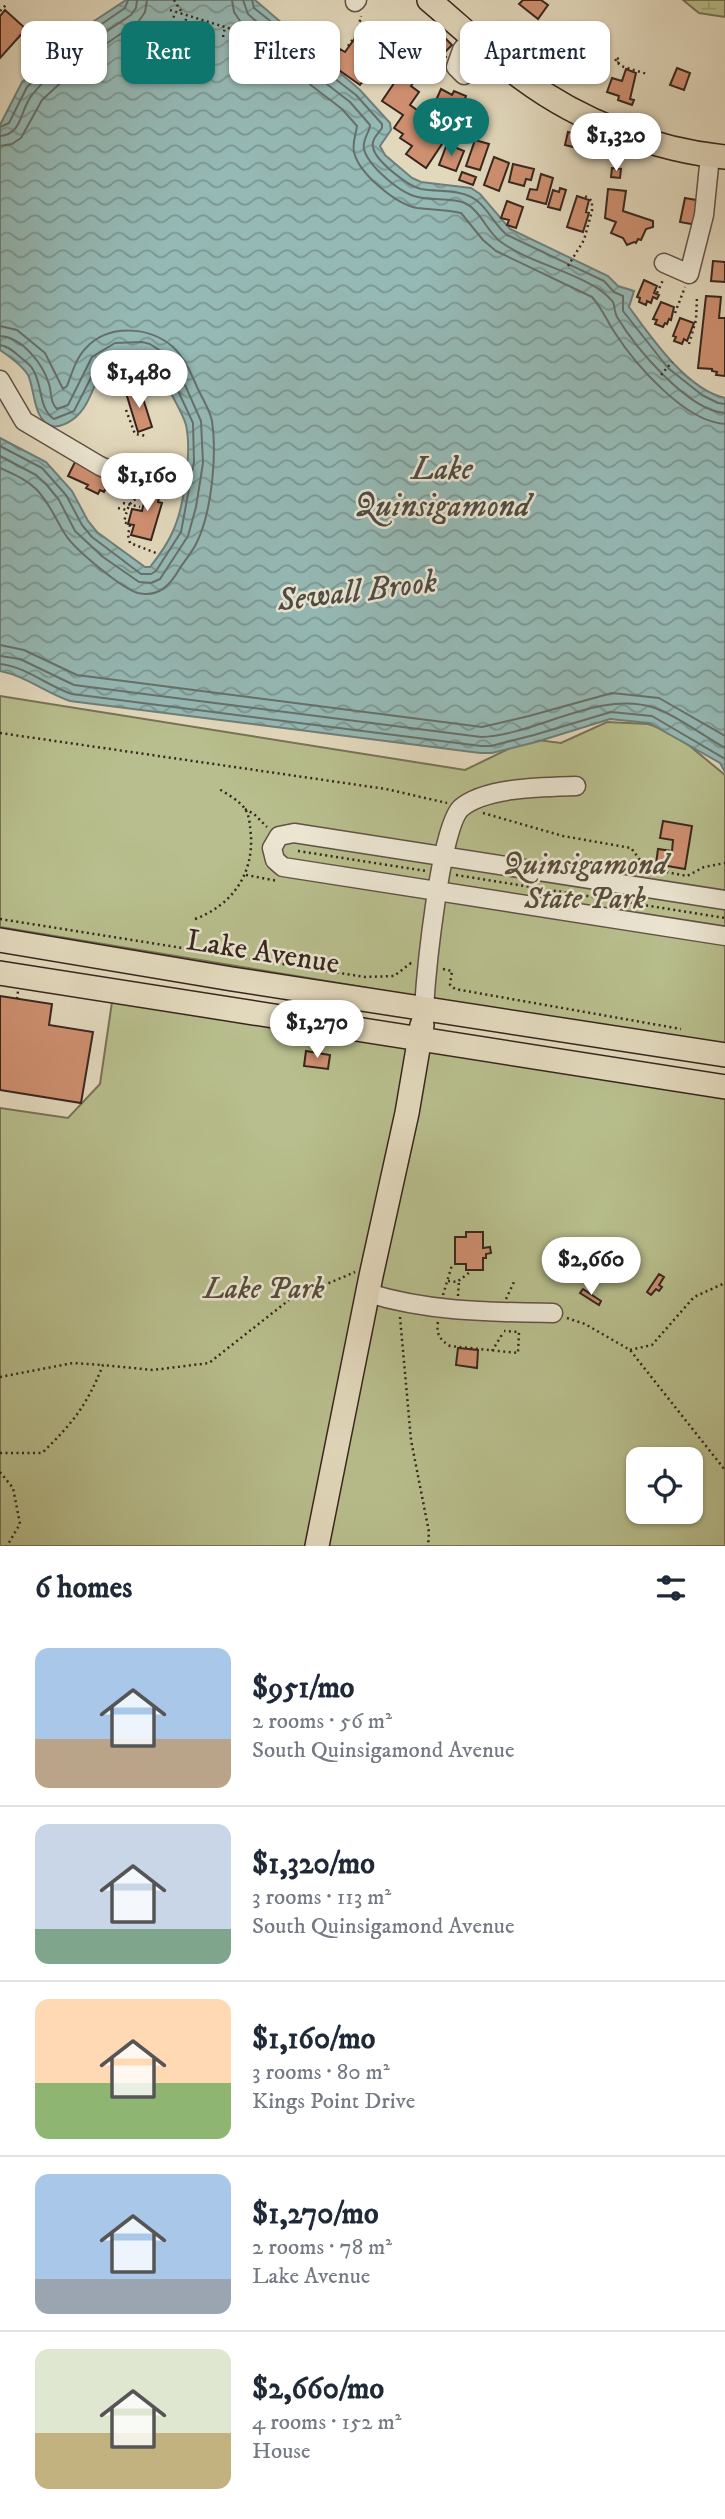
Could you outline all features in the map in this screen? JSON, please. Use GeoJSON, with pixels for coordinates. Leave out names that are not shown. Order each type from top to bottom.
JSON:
{"type":"FeatureCollection","features":[{"type":"Feature","properties":{"kind":"main road"},"geometry":{"type":"LineString","coordinates":[[429,0],[460,27]]}},
{"type":"Feature","properties":{"kind":"main road"},"geometry":{"type":"LineString","coordinates":[[531,84],[590,118],[630,135],[718,156]]}},
{"type":"Feature","properties":{"kind":"main road","name":"Lake Avenue"},"geometry":{"type":"LineString","coordinates":[[0,940],[232,979],[725,1055]]}},
{"type":"Feature","properties":{"kind":"main road","name":"Lake Avenue"},"geometry":{"type":"LineString","coordinates":[[0,973],[144,998],[725,1087]]}},
{"type":"Feature","properties":{"kind":"main road"},"geometry":{"type":"LineString","coordinates":[[317,1546],[421,1039],[424,1008]]}},
{"type":"Feature","properties":{"kind":"street"},"geometry":{"type":"LineString","coordinates":[[664,263],[688,274],[718,156]]}},
{"type":"Feature","properties":{"kind":"street"},"geometry":{"type":"LineString","coordinates":[[0,380],[24,421],[100,466],[123,476]]}},
{"type":"Feature","properties":{"kind":"street"},"geometry":{"type":"LineString","coordinates":[[424,1008],[427,966],[443,856],[449,827],[461,808],[479,799],[502,793],[576,786]]}},
{"type":"Feature","properties":{"kind":"street"},"geometry":{"type":"LineString","coordinates":[[725,900],[294,833],[279,836],[272,848],[275,860],[283,867],[725,936]]}},
{"type":"Feature","properties":{"kind":"street"},"geometry":{"type":"LineString","coordinates":[[368,1293],[399,1303],[440,1308],[553,1313]]}},
{"type":"Feature","properties":{"kind":"path"},"geometry":{"type":"LineString","coordinates":[[174,0],[186,14]]}},
{"type":"Feature","properties":{"kind":"path"},"geometry":{"type":"LineString","coordinates":[[0,11],[7,4]]}},
{"type":"Feature","properties":{"kind":"path"},"geometry":{"type":"LineString","coordinates":[[348,46],[357,34],[358,4]]}},
{"type":"Feature","properties":{"kind":"path"},"geometry":{"type":"LineString","coordinates":[[170,10],[208,21]]}},
{"type":"Feature","properties":{"kind":"path"},"geometry":{"type":"LineString","coordinates":[[173,21],[176,11]]}},
{"type":"Feature","properties":{"kind":"path"},"geometry":{"type":"LineString","coordinates":[[185,21],[186,14]]}},
{"type":"Feature","properties":{"kind":"path"},"geometry":{"type":"LineString","coordinates":[[215,23],[229,27]]}},
{"type":"Feature","properties":{"kind":"path"},"geometry":{"type":"LineString","coordinates":[[223,37],[225,26]]}},
{"type":"Feature","properties":{"kind":"path"},"geometry":{"type":"LineString","coordinates":[[618,63],[647,74]]}},
{"type":"Feature","properties":{"kind":"path"},"geometry":{"type":"LineString","coordinates":[[568,266],[584,240],[592,211],[592,201],[585,196]]}},
{"type":"Feature","properties":{"kind":"path"},"geometry":{"type":"LineString","coordinates":[[675,313],[688,274]]}},
{"type":"Feature","properties":{"kind":"path"},"geometry":{"type":"LineString","coordinates":[[689,344],[696,320],[697,298]]}},
{"type":"Feature","properties":{"kind":"path"},"geometry":{"type":"LineString","coordinates":[[661,375],[672,362]]}},
{"type":"Feature","properties":{"kind":"path"},"geometry":{"type":"LineString","coordinates":[[126,410],[135,434],[147,436]]}},
{"type":"Feature","properties":{"kind":"path"},"geometry":{"type":"LineString","coordinates":[[146,496],[138,497],[128,504],[124,522],[130,525],[130,543],[156,553]]}},
{"type":"Feature","properties":{"kind":"path"},"geometry":{"type":"LineString","coordinates":[[123,503],[140,507]]}},
{"type":"Feature","properties":{"kind":"path"},"geometry":{"type":"LineString","coordinates":[[118,508],[127,510]]}},
{"type":"Feature","properties":{"kind":"path"},"geometry":{"type":"LineString","coordinates":[[0,733],[386,789],[430,798],[564,836],[631,848],[646,868],[687,877],[704,867],[725,863]]}},
{"type":"Feature","properties":{"kind":"path"},"geometry":{"type":"LineString","coordinates":[[219,789],[254,814],[271,832]]}},
{"type":"Feature","properties":{"kind":"path"},"geometry":{"type":"LineString","coordinates":[[195,919],[217,909],[235,892],[246,875],[252,852],[245,809]]}},
{"type":"Feature","properties":{"kind":"path"},"geometry":{"type":"LineString","coordinates":[[298,851],[426,871]]}},
{"type":"Feature","properties":{"kind":"path"},"geometry":{"type":"LineString","coordinates":[[246,875],[281,882]]}},
{"type":"Feature","properties":{"kind":"path"},"geometry":{"type":"LineString","coordinates":[[456,875],[725,918]]}},
{"type":"Feature","properties":{"kind":"path"},"geometry":{"type":"LineString","coordinates":[[0,919],[365,977],[387,978],[411,963],[418,965]]}},
{"type":"Feature","properties":{"kind":"path"},"geometry":{"type":"LineString","coordinates":[[436,968],[452,971],[450,985],[455,989],[692,1031]]}},
{"type":"Feature","properties":{"kind":"path"},"geometry":{"type":"LineString","coordinates":[[444,1287],[449,1281],[452,1265]]}},
{"type":"Feature","properties":{"kind":"path"},"geometry":{"type":"LineString","coordinates":[[0,1377],[74,1363],[153,1370],[209,1363],[289,1300],[362,1269]]}},
{"type":"Feature","properties":{"kind":"path"},"geometry":{"type":"LineString","coordinates":[[449,1281],[457,1282],[470,1272]]}},
{"type":"Feature","properties":{"kind":"path"},"geometry":{"type":"LineString","coordinates":[[506,1296],[514,1282]]}},
{"type":"Feature","properties":{"kind":"path"},"geometry":{"type":"LineString","coordinates":[[630,1350],[652,1345],[694,1297],[725,1283]]}},
{"type":"Feature","properties":{"kind":"path"},"geometry":{"type":"LineString","coordinates":[[399,1303],[411,1440],[429,1532],[428,1546]]}},
{"type":"Feature","properties":{"kind":"path"},"geometry":{"type":"LineString","coordinates":[[440,1308],[437,1325],[441,1341],[450,1346],[492,1351],[518,1353],[519,1332],[504,1331],[492,1351]]}},
{"type":"Feature","properties":{"kind":"path"},"geometry":{"type":"LineString","coordinates":[[553,1313],[585,1324],[630,1350],[725,1471]]}},
{"type":"Feature","properties":{"kind":"path"},"geometry":{"type":"LineString","coordinates":[[0,1453],[42,1453],[64,1433],[89,1399],[103,1365]]}},
{"type":"Feature","properties":{"kind":"path"},"geometry":{"type":"LineString","coordinates":[[0,1472],[13,1488],[20,1524],[7,1546]]}},
{"type":"Feature","properties":{"kind":"green space"},"geometry":{"type":"Polygon","coordinates":[[[683,0],[725,0],[725,17],[699,13],[683,0]]]}},
{"type":"Feature","properties":{"kind":"green space","name":"Quinsigamond State Park"},"geometry":{"type":"Polygon","coordinates":[[[0,696],[465,770],[529,739],[561,743],[607,722],[648,724],[674,733],[725,775],[725,1047],[0,927],[0,696]]]}},
{"type":"Feature","properties":{"kind":"green space","name":"Lake Park"},"geometry":{"type":"Polygon","coordinates":[[[112,1002],[725,1098],[725,1546],[0,1546],[0,1108],[68,1118],[100,1084],[112,1002]]]}},
{"type":"Feature","properties":{"kind":"water","name":"Lake Quinsigamond"},"geometry":{"type":"Polygon","coordinates":[[[126,0],[255,0],[280,21],[229,21],[229,84],[340,84],[340,73],[390,123],[391,130],[380,146],[385,155],[412,178],[421,182],[471,188],[480,194],[510,229],[608,276],[618,286],[634,291],[629,307],[659,347],[697,384],[725,398],[725,772],[720,763],[649,723],[610,719],[536,742],[492,753],[480,753],[70,701],[0,671],[0,438],[46,462],[72,491],[97,532],[145,567],[150,567],[171,536],[184,494],[188,450],[186,425],[167,384],[155,367],[136,358],[116,359],[100,374],[85,406],[77,416],[54,427],[41,418],[28,375],[0,350],[0,125],[21,84],[107,84],[107,21],[94,21],[126,0]]]}},
{"type":"Feature","properties":{"kind":"building"},"geometry":{"type":"Polygon","coordinates":[[[523,0],[541,0],[548,5],[538,19],[519,4],[523,0]]]}},
{"type":"Feature","properties":{"kind":"building"},"geometry":{"type":"Polygon","coordinates":[[[5,10],[21,24],[21,35],[0,58],[0,16],[5,10]]]}},
{"type":"Feature","properties":{"kind":"building"},"geometry":{"type":"Polygon","coordinates":[[[446,39],[452,45],[446,51],[446,39]]]}},
{"type":"Feature","properties":{"kind":"building"},"geometry":{"type":"Polygon","coordinates":[[[354,40],[354,81],[340,71],[340,49],[345,52],[354,40]]]}},
{"type":"Feature","properties":{"kind":"building"},"geometry":{"type":"Polygon","coordinates":[[[677,68],[690,73],[684,90],[670,85],[677,68]]]}},
{"type":"Feature","properties":{"kind":"building"},"geometry":{"type":"Polygon","coordinates":[[[626,69],[636,73],[630,99],[634,100],[632,105],[607,92],[612,78],[622,81],[626,69]]]}},
{"type":"Feature","properties":{"kind":"building"},"geometry":{"type":"Polygon","coordinates":[[[394,84],[412,84],[411,86],[419,92],[410,105],[430,119],[424,128],[436,135],[434,138],[442,144],[426,168],[406,154],[412,146],[400,138],[403,134],[394,128],[403,115],[382,101],[394,84]]]}},
{"type":"Feature","properties":{"kind":"building"},"geometry":{"type":"Polygon","coordinates":[[[441,89],[452,95],[454,91],[466,96],[459,113],[447,108],[445,112],[433,107],[441,89]]]}},
{"type":"Feature","properties":{"kind":"building"},"geometry":{"type":"Polygon","coordinates":[[[568,132],[576,134],[573,147],[565,145],[568,132]]]}},
{"type":"Feature","properties":{"kind":"building"},"geometry":{"type":"Polygon","coordinates":[[[475,140],[489,144],[480,170],[466,166],[475,140]]]}},
{"type":"Feature","properties":{"kind":"building"},"geometry":{"type":"Polygon","coordinates":[[[447,144],[464,151],[456,171],[439,165],[447,144]]]}},
{"type":"Feature","properties":{"kind":"building"},"geometry":{"type":"Polygon","coordinates":[[[494,157],[509,163],[499,191],[484,185],[494,157]]]}},
{"type":"Feature","properties":{"kind":"building"},"geometry":{"type":"Polygon","coordinates":[[[513,164],[534,169],[531,180],[526,179],[524,186],[509,182],[513,164]]]}},
{"type":"Feature","properties":{"kind":"building"},"geometry":{"type":"Polygon","coordinates":[[[612,168],[621,169],[620,178],[611,177],[612,168]]]}},
{"type":"Feature","properties":{"kind":"building"},"geometry":{"type":"Polygon","coordinates":[[[462,172],[476,177],[473,185],[459,180],[462,172]]]}},
{"type":"Feature","properties":{"kind":"building"},"geometry":{"type":"Polygon","coordinates":[[[541,174],[553,178],[546,204],[527,199],[530,189],[537,190],[541,174]]]}},
{"type":"Feature","properties":{"kind":"building"},"geometry":{"type":"Polygon","coordinates":[[[560,188],[566,190],[560,210],[548,207],[553,190],[559,192],[560,188]]]}},
{"type":"Feature","properties":{"kind":"building"},"geometry":{"type":"Polygon","coordinates":[[[608,189],[626,191],[623,211],[653,221],[653,227],[646,229],[641,240],[638,239],[636,243],[627,245],[623,238],[611,233],[616,222],[605,218],[608,189]]]}},
{"type":"Feature","properties":{"kind":"building"},"geometry":{"type":"Polygon","coordinates":[[[577,196],[589,200],[586,212],[589,213],[583,232],[567,227],[577,196]]]}},
{"type":"Feature","properties":{"kind":"building"},"geometry":{"type":"Polygon","coordinates":[[[685,198],[702,201],[697,225],[680,222],[685,198]]]}},
{"type":"Feature","properties":{"kind":"building"},"geometry":{"type":"Polygon","coordinates":[[[507,201],[523,207],[516,228],[507,225],[509,220],[501,218],[507,201]]]}},
{"type":"Feature","properties":{"kind":"building"},"geometry":{"type":"Polygon","coordinates":[[[713,261],[725,262],[725,282],[711,281],[713,261]]]}},
{"type":"Feature","properties":{"kind":"building"},"geometry":{"type":"Polygon","coordinates":[[[644,280],[657,286],[654,293],[659,295],[657,299],[653,297],[651,303],[647,301],[646,305],[639,302],[640,298],[637,297],[644,280]]]}},
{"type":"Feature","properties":{"kind":"building"},"geometry":{"type":"Polygon","coordinates":[[[706,296],[721,297],[719,318],[725,318],[725,376],[716,375],[717,372],[712,369],[698,368],[706,296]]]}},
{"type":"Feature","properties":{"kind":"building"},"geometry":{"type":"Polygon","coordinates":[[[661,302],[674,307],[671,320],[663,327],[655,324],[657,320],[653,319],[661,302]]]}},
{"type":"Feature","properties":{"kind":"building"},"geometry":{"type":"Polygon","coordinates":[[[680,318],[694,323],[687,341],[684,339],[682,344],[674,341],[676,337],[673,336],[680,318]]]}},
{"type":"Feature","properties":{"kind":"building"},"geometry":{"type":"Polygon","coordinates":[[[140,389],[152,427],[138,432],[126,393],[140,389]]]}},
{"type":"Feature","properties":{"kind":"building"},"geometry":{"type":"Polygon","coordinates":[[[76,460],[111,478],[104,492],[100,490],[98,494],[86,488],[88,485],[68,476],[76,460]]]}},
{"type":"Feature","properties":{"kind":"building"},"geometry":{"type":"Polygon","coordinates":[[[161,478],[163,492],[160,493],[158,502],[162,503],[151,540],[131,535],[134,525],[128,524],[132,509],[142,511],[145,498],[148,499],[149,495],[146,485],[161,478]]]}},
{"type":"Feature","properties":{"kind":"building"},"geometry":{"type":"Polygon","coordinates":[[[663,821],[692,826],[685,869],[656,864],[658,849],[672,851],[673,840],[660,838],[663,821]]]}},
{"type":"Feature","properties":{"kind":"building"},"geometry":{"type":"Polygon","coordinates":[[[0,996],[52,1004],[49,1025],[93,1032],[81,1103],[0,1090],[0,996]]]}},
{"type":"Feature","properties":{"kind":"building"},"geometry":{"type":"Polygon","coordinates":[[[306,1051],[330,1055],[328,1069],[304,1066],[306,1051]]]}},
{"type":"Feature","properties":{"kind":"building"},"geometry":{"type":"Polygon","coordinates":[[[466,1232],[483,1232],[483,1248],[490,1247],[491,1253],[483,1258],[483,1270],[466,1270],[466,1264],[455,1264],[455,1237],[466,1237],[466,1232]]]}},
{"type":"Feature","properties":{"kind":"building"},"geometry":{"type":"Polygon","coordinates":[[[659,1274],[664,1277],[659,1285],[662,1287],[651,1295],[647,1292],[659,1274]]]}},
{"type":"Feature","properties":{"kind":"building"},"geometry":{"type":"Polygon","coordinates":[[[583,1289],[601,1301],[599,1305],[580,1293],[583,1289]]]}},
{"type":"Feature","properties":{"kind":"building"},"geometry":{"type":"Polygon","coordinates":[[[458,1348],[478,1350],[477,1368],[456,1365],[458,1348]]]}},
{"type":"Feature","properties":{"kind":"water label","name":"Sewall Brook"},"geometry":{"type":"Point","coordinates":[357,590]}}]}
